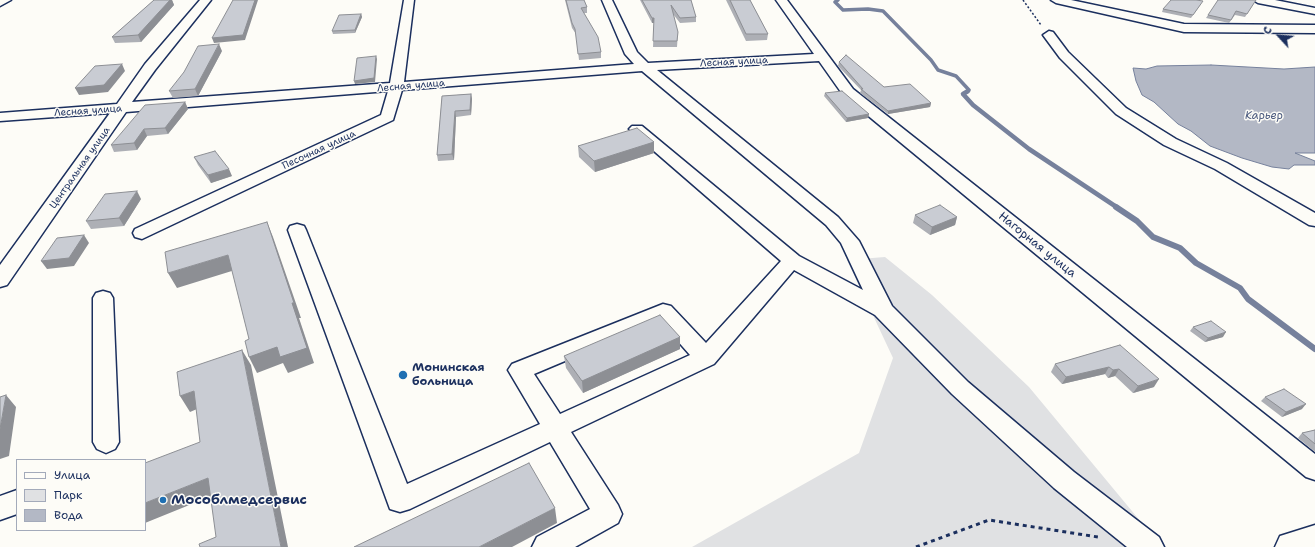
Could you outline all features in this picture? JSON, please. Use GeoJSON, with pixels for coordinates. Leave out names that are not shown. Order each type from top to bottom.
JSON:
{"type":"FeatureCollection","features":[{"type":"Feature","properties":{"kind":"main road"},"geometry":{"type":"LineString","coordinates":[[1290,547],[1315,540]]}},
{"type":"Feature","properties":{"kind":"street"},"geometry":{"type":"LineString","coordinates":[[0,3],[6,0]]}},
{"type":"Feature","properties":{"kind":"street","name":"Центральная улица"},"geometry":{"type":"LineString","coordinates":[[0,280],[150,67],[206,0]]}},
{"type":"Feature","properties":{"kind":"street","name":"Песочная улица"},"geometry":{"type":"LineString","coordinates":[[142,233],[388,117],[396,87],[409,0]]}},
{"type":"Feature","properties":{"kind":"street"},"geometry":{"type":"LineString","coordinates":[[607,0],[631,54],[832,221],[850,241],[883,310]]}},
{"type":"Feature","properties":{"kind":"street","name":"Нагорная улица"},"geometry":{"type":"LineString","coordinates":[[781,0],[848,92],[1315,469]]}},
{"type":"Feature","properties":{"kind":"street"},"geometry":{"type":"LineString","coordinates":[[1056,0],[1184,28],[1315,29]]}},
{"type":"Feature","properties":{"kind":"street"},"geometry":{"type":"LineString","coordinates":[[1258,0],[1315,11]]}},
{"type":"Feature","properties":{"kind":"street"},"geometry":{"type":"LineString","coordinates":[[1048,35],[1064,55],[1121,111],[1170,142],[1221,166],[1315,222]]}},
{"type":"Feature","properties":{"kind":"street","name":"Лесная улица"},"geometry":{"type":"LineString","coordinates":[[0,117],[645,67],[822,57]]}},
{"type":"Feature","properties":{"kind":"street"},"geometry":{"type":"LineString","coordinates":[[637,129],[792,260],[883,310],[960,388],[1064,480],[1149,547]]}},
{"type":"Feature","properties":{"kind":"street"},"geometry":{"type":"LineString","coordinates":[[297,230],[400,500],[706,358],[792,260]]}},
{"type":"Feature","properties":{"kind":"street"},"geometry":{"type":"LineString","coordinates":[[103,298],[106,442]]}},
{"type":"Feature","properties":{"kind":"street"},"geometry":{"type":"LineString","coordinates":[[547,547],[608,514],[520,370],[663,311],[706,358]]}},
{"type":"Feature","properties":{"kind":"street"},"geometry":{"type":"LineString","coordinates":[[0,508],[16,502]]}},
{"type":"Feature","properties":{"kind":"path"},"geometry":{"type":"LineString","coordinates":[[1023,0],[1048,35]]}},
{"type":"Feature","properties":{"kind":"path"},"geometry":{"type":"LineString","coordinates":[[916,547],[989,520],[1106,538]]}},
{"type":"Feature","properties":{"kind":"green space"},"geometry":{"type":"Polygon","coordinates":[[[885,257],[932,295],[1029,387],[1151,534],[1140,547],[692,547],[859,453],[893,358],[847,260],[885,257]]]}},
{"type":"Feature","properties":{"kind":"water","name":"Карьер"},"geometry":{"type":"Polygon","coordinates":[[[1211,65],[1284,69],[1315,67],[1315,153],[1295,153],[1315,161],[1315,165],[1294,165],[1289,169],[1272,167],[1210,146],[1191,131],[1178,124],[1154,102],[1142,95],[1136,81],[1133,68],[1146,69],[1157,66],[1211,65]]]}},
{"type":"Feature","properties":{"kind":"building"},"geometry":{"type":"Polygon","coordinates":[[[154,0],[170,0],[138,35],[112,37],[154,0]]]}},
{"type":"Feature","properties":{"kind":"building"},"geometry":{"type":"Polygon","coordinates":[[[233,0],[255,0],[243,35],[212,38],[233,0]]]}},
{"type":"Feature","properties":{"kind":"building"},"geometry":{"type":"Polygon","coordinates":[[[566,0],[584,0],[587,7],[581,8],[598,37],[601,52],[578,54],[575,29],[566,0]]]}},
{"type":"Feature","properties":{"kind":"building"},"geometry":{"type":"Polygon","coordinates":[[[642,0],[691,0],[696,17],[680,18],[671,5],[678,32],[677,41],[653,41],[654,18],[652,18],[642,0]]]}},
{"type":"Feature","properties":{"kind":"building"},"geometry":{"type":"Polygon","coordinates":[[[730,0],[750,0],[768,34],[746,34],[730,0]]]}},
{"type":"Feature","properties":{"kind":"building"},"geometry":{"type":"Polygon","coordinates":[[[1171,0],[1203,1],[1193,15],[1163,9],[1171,0]]]}},
{"type":"Feature","properties":{"kind":"building"},"geometry":{"type":"Polygon","coordinates":[[[1218,0],[1256,0],[1247,14],[1236,11],[1231,20],[1208,15],[1218,0]]]}},
{"type":"Feature","properties":{"kind":"building"},"geometry":{"type":"Polygon","coordinates":[[[361,14],[355,30],[332,31],[339,15],[361,14]]]}},
{"type":"Feature","properties":{"kind":"building"},"geometry":{"type":"Polygon","coordinates":[[[219,44],[195,89],[169,91],[184,72],[198,46],[219,44]]]}},
{"type":"Feature","properties":{"kind":"building"},"geometry":{"type":"Polygon","coordinates":[[[846,55],[884,87],[910,84],[931,103],[888,111],[861,89],[863,89],[839,62],[846,55]]]}},
{"type":"Feature","properties":{"kind":"building"},"geometry":{"type":"Polygon","coordinates":[[[376,56],[374,78],[354,81],[357,58],[376,56]]]}},
{"type":"Feature","properties":{"kind":"building"},"geometry":{"type":"Polygon","coordinates":[[[122,64],[104,85],[75,88],[95,66],[122,64]]]}},
{"type":"Feature","properties":{"kind":"building"},"geometry":{"type":"Polygon","coordinates":[[[842,91],[869,114],[847,118],[825,93],[842,91]]]}},
{"type":"Feature","properties":{"kind":"building"},"geometry":{"type":"Polygon","coordinates":[[[471,94],[470,110],[455,111],[452,154],[437,155],[442,96],[471,94]]]}},
{"type":"Feature","properties":{"kind":"building"},"geometry":{"type":"Polygon","coordinates":[[[185,102],[165,128],[144,129],[134,143],[111,145],[145,105],[185,102]]]}},
{"type":"Feature","properties":{"kind":"building"},"geometry":{"type":"Polygon","coordinates":[[[637,128],[654,142],[594,161],[578,146],[637,128]]]}},
{"type":"Feature","properties":{"kind":"building"},"geometry":{"type":"Polygon","coordinates":[[[215,151],[229,169],[208,175],[194,157],[215,151]]]}},
{"type":"Feature","properties":{"kind":"building"},"geometry":{"type":"Polygon","coordinates":[[[137,191],[119,218],[86,221],[105,194],[137,191]]]}},
{"type":"Feature","properties":{"kind":"building"},"geometry":{"type":"Polygon","coordinates":[[[940,205],[957,217],[932,227],[915,215],[940,205]]]}},
{"type":"Feature","properties":{"kind":"building"},"geometry":{"type":"Polygon","coordinates":[[[267,222],[294,303],[292,303],[307,348],[280,357],[277,347],[249,357],[245,341],[249,339],[228,255],[168,273],[165,252],[267,222]]]}},
{"type":"Feature","properties":{"kind":"building"},"geometry":{"type":"Polygon","coordinates":[[[84,235],[69,258],[41,261],[57,238],[84,235]]]}},
{"type":"Feature","properties":{"kind":"building"},"geometry":{"type":"Polygon","coordinates":[[[660,315],[680,337],[582,381],[564,356],[660,315]]]}},
{"type":"Feature","properties":{"kind":"building"},"geometry":{"type":"Polygon","coordinates":[[[1211,321],[1226,332],[1208,338],[1193,327],[1211,321]]]}},
{"type":"Feature","properties":{"kind":"building"},"geometry":{"type":"Polygon","coordinates":[[[1120,345],[1159,379],[1138,386],[1119,369],[1113,370],[1109,367],[1066,377],[1055,364],[1120,345]]]}},
{"type":"Feature","properties":{"kind":"building"},"geometry":{"type":"Polygon","coordinates":[[[242,350],[281,547],[200,547],[199,544],[216,537],[208,478],[146,503],[146,463],[200,442],[194,391],[180,396],[177,372],[242,350]]]}},
{"type":"Feature","properties":{"kind":"building"},"geometry":{"type":"Polygon","coordinates":[[[1284,389],[1306,404],[1286,412],[1265,397],[1284,389]]]}},
{"type":"Feature","properties":{"kind":"building"},"geometry":{"type":"Polygon","coordinates":[[[6,395],[0,429],[0,397],[6,395]]]}},
{"type":"Feature","properties":{"kind":"building"},"geometry":{"type":"Polygon","coordinates":[[[1315,430],[1315,444],[1302,433],[1315,430]]]}},
{"type":"Feature","properties":{"kind":"building"},"geometry":{"type":"Polygon","coordinates":[[[529,463],[555,508],[479,547],[354,547],[529,463]]]}},
{"type":"Feature","properties":{"kind":"waterway"},"geometry":{"type":"LineString","coordinates":[[838,0],[835,2],[843,10],[868,9],[883,11],[931,60],[938,70],[956,76],[969,90],[968,91]]}},
{"type":"Feature","properties":{"kind":"waterway"},"geometry":{"type":"LineString","coordinates":[[968,91],[963,94],[973,105],[1029,149],[1118,208]]}},
{"type":"Feature","properties":{"kind":"waterway"},"geometry":{"type":"LineString","coordinates":[[1116,207],[1137,221],[1153,237],[1180,248],[1196,263],[1240,288],[1248,299],[1315,349]]}},
{"type":"Feature","properties":{"kind":"place","name":"Монинская больница"},"geometry":{"type":"Point","coordinates":[403,375]}},
{"type":"Feature","properties":{"kind":"place","name":"Мособлмедсервис"},"geometry":{"type":"Point","coordinates":[163,500]}}]}
